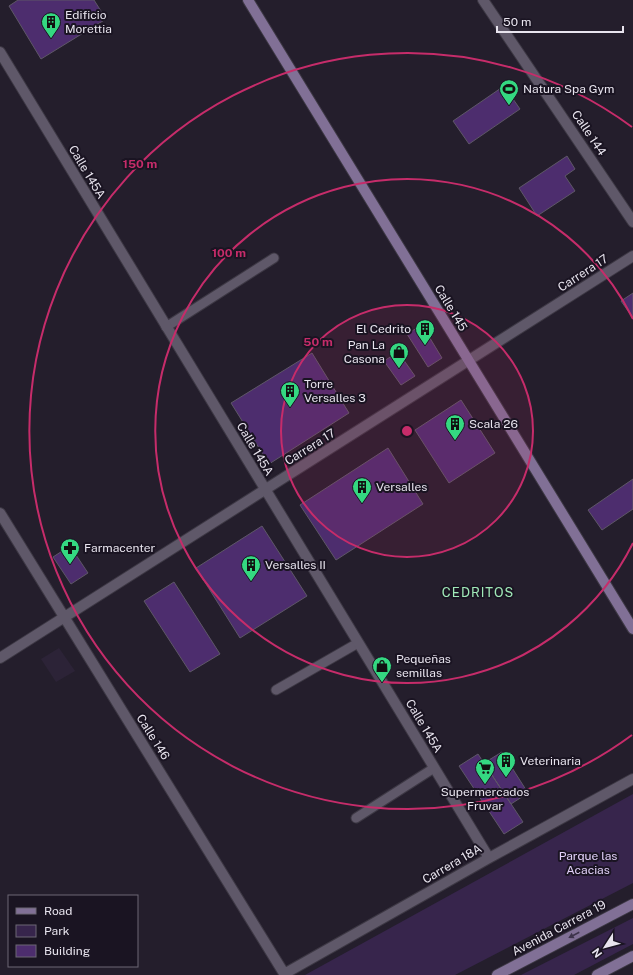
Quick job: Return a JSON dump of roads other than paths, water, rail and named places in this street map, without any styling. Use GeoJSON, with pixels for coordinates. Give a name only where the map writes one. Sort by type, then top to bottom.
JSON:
{"type":"FeatureCollection","features":[{"type":"Feature","properties":{"kind":"street","name":"Calle 145"},"geometry":{"type":"LineString","coordinates":[[248,0],[468,362],[633,629]]}},
{"type":"Feature","properties":{"kind":"street","name":"Calle 144"},"geometry":{"type":"LineString","coordinates":[[483,0],[633,222]]}},
{"type":"Feature","properties":{"kind":"street","name":"Calle 145A"},"geometry":{"type":"LineString","coordinates":[[0,52],[489,858]]}},
{"type":"Feature","properties":{"kind":"street","name":"Carrera 17"},"geometry":{"type":"LineString","coordinates":[[0,658],[633,256]]}},
{"type":"Feature","properties":{"kind":"street","name":"Calle 146"},"geometry":{"type":"LineString","coordinates":[[0,513],[284,975]]}},
{"type":"Feature","properties":{"kind":"street","name":"Carrera 18A"},"geometry":{"type":"LineString","coordinates":[[284,975],[489,858],[633,779]]}},
{"type":"Feature","properties":{"kind":"street","name":"Avenida Carrera 19"},"geometry":{"type":"LineString","coordinates":[[497,975],[633,904]]}},
{"type":"Feature","properties":{"kind":"street"},"geometry":{"type":"LineString","coordinates":[[597,975],[633,956]]}},
{"type":"Feature","properties":{"kind":"lane"},"geometry":{"type":"LineString","coordinates":[[166,327],[274,258]]}},
{"type":"Feature","properties":{"kind":"lane"},"geometry":{"type":"LineString","coordinates":[[276,690],[358,643]]}},
{"type":"Feature","properties":{"kind":"lane"},"geometry":{"type":"LineString","coordinates":[[356,818],[434,768]]}},
{"type":"Feature","properties":{"kind":"place","name":"Edificio Morettia"},"geometry":{"type":"Point","coordinates":[51,39]}},
{"type":"Feature","properties":{"kind":"place","name":"Natura Spa Gym"},"geometry":{"type":"Point","coordinates":[509,106]}},
{"type":"Feature","properties":{"kind":"place","name":"El Cedrito"},"geometry":{"type":"Point","coordinates":[425,346]}},
{"type":"Feature","properties":{"kind":"place","name":"Pan La Casona"},"geometry":{"type":"Point","coordinates":[399,369]}},
{"type":"Feature","properties":{"kind":"place","name":"Torre Versalles 3"},"geometry":{"type":"Point","coordinates":[290,408]}},
{"type":"Feature","properties":{"kind":"place","name":"Scala 26"},"geometry":{"type":"Point","coordinates":[455,441]}},
{"type":"Feature","properties":{"kind":"place","name":"Versalles"},"geometry":{"type":"Point","coordinates":[362,504]}},
{"type":"Feature","properties":{"kind":"place","name":"Farmacenter"},"geometry":{"type":"Point","coordinates":[70,565]}},
{"type":"Feature","properties":{"kind":"place","name":"Versalles II"},"geometry":{"type":"Point","coordinates":[251,582]}},
{"type":"Feature","properties":{"kind":"place","name":"Pequeñas semillas"},"geometry":{"type":"Point","coordinates":[382,683]}},
{"type":"Feature","properties":{"kind":"place","name":"Veterinaria"},"geometry":{"type":"Point","coordinates":[506,778]}},
{"type":"Feature","properties":{"kind":"place","name":"Supermercados Fruvar"},"geometry":{"type":"Point","coordinates":[485,785]}},
{"type":"Feature","properties":{"kind":"district","name":"CEDRITOS"},"geometry":{"type":"Point","coordinates":[478,592]}},
{"type":"Feature","properties":{"kind":"park label","name":"Parque las Acacias"},"geometry":{"type":"Point","coordinates":[588,863]}}]}
